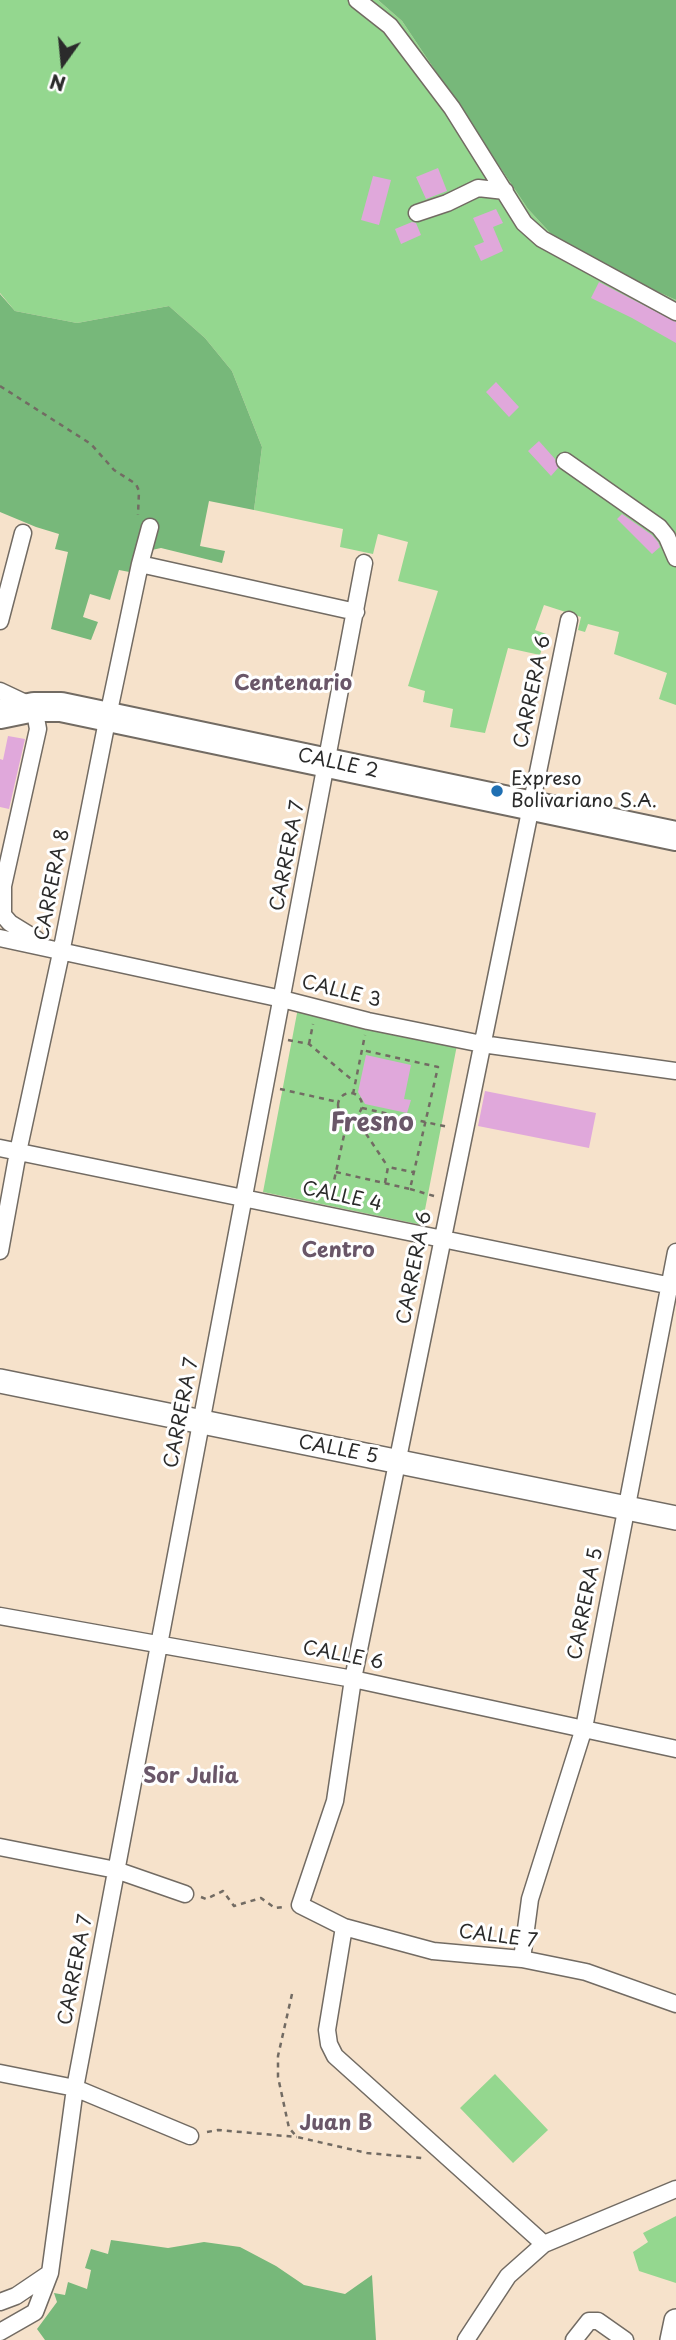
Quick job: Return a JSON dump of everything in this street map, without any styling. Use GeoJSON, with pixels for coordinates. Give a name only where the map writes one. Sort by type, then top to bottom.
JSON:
{"type":"FeatureCollection","features":[{"type":"Feature","properties":{"kind":"highway","name":"CALLE 2"},"geometry":{"type":"LineString","coordinates":[[0,714],[34,707],[61,707],[676,836]]}},
{"type":"Feature","properties":{"kind":"street"},"geometry":{"type":"LineString","coordinates":[[357,0],[390,26],[452,108],[524,223],[542,239],[676,312]]}},
{"type":"Feature","properties":{"kind":"street"},"geometry":{"type":"LineString","coordinates":[[417,213],[447,203],[478,188],[505,191]]}},
{"type":"Feature","properties":{"kind":"street"},"geometry":{"type":"LineString","coordinates":[[565,460],[659,527],[667,537],[676,558]]}},
{"type":"Feature","properties":{"kind":"street","name":"CARRERA 8"},"geometry":{"type":"LineString","coordinates":[[0,1251],[108,716],[150,527]]}},
{"type":"Feature","properties":{"kind":"street"},"geometry":{"type":"LineString","coordinates":[[0,621],[23,533]]}},
{"type":"Feature","properties":{"kind":"street","name":"CARRERA 7"},"geometry":{"type":"LineString","coordinates":[[0,2333],[34,2312],[50,2273],[75,2088],[364,563]]}},
{"type":"Feature","properties":{"kind":"street"},"geometry":{"type":"LineString","coordinates":[[140,564],[356,612]]}},
{"type":"Feature","properties":{"kind":"street","name":"CARRERA 6"},"geometry":{"type":"LineString","coordinates":[[300,1905],[335,1801],[353,1679],[569,620]]}},
{"type":"Feature","properties":{"kind":"street"},"geometry":{"type":"LineString","coordinates":[[0,691],[34,707],[38,729],[3,886],[3,915],[20,931],[37,939],[41,948]]}},
{"type":"Feature","properties":{"kind":"street","name":"CALLE 3"},"geometry":{"type":"LineString","coordinates":[[0,938],[482,1044],[676,1072]]}},
{"type":"Feature","properties":{"kind":"street","name":"CALLE 4"},"geometry":{"type":"LineString","coordinates":[[0,1149],[673,1286]]}},
{"type":"Feature","properties":{"kind":"street","name":"CARRERA 5"},"geometry":{"type":"LineString","coordinates":[[522,1959],[530,1899],[584,1728],[625,1508],[673,1286],[676,1251]]}},
{"type":"Feature","properties":{"kind":"street","name":"CALLE 5"},"geometry":{"type":"LineString","coordinates":[[0,1381],[676,1518]]}},
{"type":"Feature","properties":{"kind":"street","name":"CALLE 6"},"geometry":{"type":"LineString","coordinates":[[0,1616],[353,1679],[676,1749]]}},
{"type":"Feature","properties":{"kind":"street"},"geometry":{"type":"LineString","coordinates":[[0,1847],[117,1870],[185,1894]]}},
{"type":"Feature","properties":{"kind":"street","name":"CALLE 7"},"geometry":{"type":"LineString","coordinates":[[300,1905],[344,1927],[433,1951],[522,1959],[586,1972],[676,2004]]}},
{"type":"Feature","properties":{"kind":"street"},"geometry":{"type":"LineString","coordinates":[[344,1927],[327,2030],[335,2056],[544,2244]]}},
{"type":"Feature","properties":{"kind":"street"},"geometry":{"type":"LineString","coordinates":[[0,2073],[75,2088],[190,2136]]}},
{"type":"Feature","properties":{"kind":"street"},"geometry":{"type":"LineString","coordinates":[[466,2340],[508,2276],[544,2244],[676,2189]]}},
{"type":"Feature","properties":{"kind":"street"},"geometry":{"type":"LineString","coordinates":[[0,2302],[16,2296],[50,2273]]}},
{"type":"Feature","properties":{"kind":"street"},"geometry":{"type":"LineString","coordinates":[[574,2340],[589,2322],[598,2320],[625,2340]]}},
{"type":"Feature","properties":{"kind":"street"},"geometry":{"type":"LineString","coordinates":[[672,2340],[676,2320]]}},
{"type":"Feature","properties":{"kind":"path"},"geometry":{"type":"LineString","coordinates":[[0,386],[91,444],[114,470],[136,484],[139,491],[138,515],[150,527]]}},
{"type":"Feature","properties":{"kind":"path"},"geometry":{"type":"LineString","coordinates":[[309,1044],[315,1009]]}},
{"type":"Feature","properties":{"kind":"path"},"geometry":{"type":"LineString","coordinates":[[353,1094],[368,1021]]}},
{"type":"Feature","properties":{"kind":"path"},"geometry":{"type":"LineString","coordinates":[[275,1037],[309,1044],[356,1081]]}},
{"type":"Feature","properties":{"kind":"path"},"geometry":{"type":"LineString","coordinates":[[362,1050],[438,1067],[410,1189]]}},
{"type":"Feature","properties":{"kind":"path"},"geometry":{"type":"LineString","coordinates":[[266,1086],[338,1102]]}},
{"type":"Feature","properties":{"kind":"path"},"geometry":{"type":"LineString","coordinates":[[338,1102],[344,1095],[353,1094],[360,1099],[362,1108]]}},
{"type":"Feature","properties":{"kind":"path"},"geometry":{"type":"LineString","coordinates":[[338,1102],[340,1112],[348,1117],[355,1116],[362,1108]]}},
{"type":"Feature","properties":{"kind":"path"},"geometry":{"type":"LineString","coordinates":[[362,1108],[465,1130]]}},
{"type":"Feature","properties":{"kind":"path"},"geometry":{"type":"LineString","coordinates":[[355,1116],[388,1167],[385,1183]]}},
{"type":"Feature","properties":{"kind":"path"},"geometry":{"type":"LineString","coordinates":[[326,1215],[348,1117]]}},
{"type":"Feature","properties":{"kind":"path"},"geometry":{"type":"LineString","coordinates":[[388,1167],[414,1173]]}},
{"type":"Feature","properties":{"kind":"path"},"geometry":{"type":"LineString","coordinates":[[337,1172],[451,1200]]}},
{"type":"Feature","properties":{"kind":"path"},"geometry":{"type":"LineString","coordinates":[[185,1894],[206,1899],[223,1891],[234,1906],[261,1898],[275,1908],[300,1905]]}},
{"type":"Feature","properties":{"kind":"path"},"geometry":{"type":"LineString","coordinates":[[292,1994],[278,2056],[278,2077],[289,2128],[298,2137]]}},
{"type":"Feature","properties":{"kind":"path"},"geometry":{"type":"LineString","coordinates":[[190,2136],[218,2130],[298,2137],[367,2153],[453,2162]]}},
{"type":"Feature","properties":{"kind":"green space"},"geometry":{"type":"Polygon","coordinates":[[[0,0],[378,0],[402,21],[528,209],[566,250],[676,300],[676,705],[659,699],[667,673],[614,654],[619,632],[588,624],[585,632],[578,630],[581,617],[544,605],[535,630],[546,634],[540,655],[508,648],[485,733],[450,727],[453,709],[423,702],[425,691],[408,686],[438,591],[398,581],[408,542],[378,534],[373,554],[340,547],[343,529],[254,510],[262,447],[232,371],[205,338],[169,306],[77,323],[15,311],[0,293],[0,0]]]}},
{"type":"Feature","properties":{"kind":"green space"},"geometry":{"type":"Polygon","coordinates":[[[378,0],[676,0],[676,300],[566,250],[528,209],[402,21],[378,0]]]}},
{"type":"Feature","properties":{"kind":"green space"},"geometry":{"type":"Polygon","coordinates":[[[0,294],[15,311],[77,323],[169,306],[205,338],[232,371],[262,447],[254,510],[209,501],[200,546],[225,551],[222,563],[161,548],[147,551],[140,574],[119,570],[110,600],[90,594],[83,617],[98,622],[91,640],[51,629],[68,552],[55,549],[59,534],[0,512],[0,294]]]}},
{"type":"Feature","properties":{"kind":"green space"},"geometry":{"type":"Polygon","coordinates":[[[298,1008],[457,1045],[422,1225],[263,1192],[298,1008]]]}},
{"type":"Feature","properties":{"kind":"green space"},"geometry":{"type":"Polygon","coordinates":[[[495,2074],[548,2130],[513,2163],[460,2108],[495,2074]]]}},
{"type":"Feature","properties":{"kind":"green space"},"geometry":{"type":"Polygon","coordinates":[[[676,2216],[676,2283],[639,2271],[633,2252],[648,2242],[643,2233],[676,2216]]]}},
{"type":"Feature","properties":{"kind":"green space"},"geometry":{"type":"Polygon","coordinates":[[[111,2240],[168,2248],[204,2242],[240,2247],[304,2285],[345,2294],[372,2275],[376,2340],[45,2340],[37,2329],[57,2302],[54,2293],[65,2295],[68,2282],[87,2289],[91,2270],[85,2268],[91,2249],[108,2254],[111,2240]]]}},
{"type":"Feature","properties":{"kind":"building"},"geometry":{"type":"Polygon","coordinates":[[[438,168],[447,191],[426,199],[416,177],[438,168]]]}},
{"type":"Feature","properties":{"kind":"building"},"geometry":{"type":"Polygon","coordinates":[[[373,176],[391,180],[379,225],[361,220],[373,176]]]}},
{"type":"Feature","properties":{"kind":"building"},"geometry":{"type":"Polygon","coordinates":[[[496,209],[503,223],[493,227],[503,251],[481,261],[474,246],[484,242],[473,218],[496,209]]]}},
{"type":"Feature","properties":{"kind":"building"},"geometry":{"type":"Polygon","coordinates":[[[416,223],[421,235],[401,244],[395,229],[416,223]]]}},
{"type":"Feature","properties":{"kind":"building"},"geometry":{"type":"Polygon","coordinates":[[[599,282],[676,322],[676,343],[591,298],[599,282]]]}},
{"type":"Feature","properties":{"kind":"building"},"geometry":{"type":"Polygon","coordinates":[[[496,382],[519,407],[509,417],[486,392],[496,382]]]}},
{"type":"Feature","properties":{"kind":"building"},"geometry":{"type":"Polygon","coordinates":[[[539,441],[555,459],[558,468],[551,476],[528,451],[539,441]]]}},
{"type":"Feature","properties":{"kind":"building"},"geometry":{"type":"Polygon","coordinates":[[[622,514],[652,535],[660,547],[652,554],[617,519],[622,514]]]}},
{"type":"Feature","properties":{"kind":"building"},"geometry":{"type":"Polygon","coordinates":[[[8,736],[25,739],[9,809],[0,807],[0,759],[3,760],[8,736]]]}},
{"type":"Feature","properties":{"kind":"building"},"geometry":{"type":"Polygon","coordinates":[[[366,1055],[411,1065],[404,1099],[411,1100],[407,1113],[365,1104],[358,1092],[366,1055]]]}},
{"type":"Feature","properties":{"kind":"building"},"geometry":{"type":"Polygon","coordinates":[[[485,1091],[596,1113],[589,1148],[478,1126],[485,1091]]]}},
{"type":"Feature","properties":{"kind":"place","name":"Expreso Bolivariano S.A."},"geometry":{"type":"Point","coordinates":[497,791]}},
{"type":"Feature","properties":{"kind":"district","name":"Centenario"},"geometry":{"type":"Point","coordinates":[293,684]}},
{"type":"Feature","properties":{"kind":"district","name":"Fresno"},"geometry":{"type":"Point","coordinates":[372,1124]}},
{"type":"Feature","properties":{"kind":"district","name":"Centro"},"geometry":{"type":"Point","coordinates":[338,1251]}},
{"type":"Feature","properties":{"kind":"district","name":"Sor Julia"},"geometry":{"type":"Point","coordinates":[191,1777]}},
{"type":"Feature","properties":{"kind":"district","name":"Juan B"},"geometry":{"type":"Point","coordinates":[336,2124]}}]}
